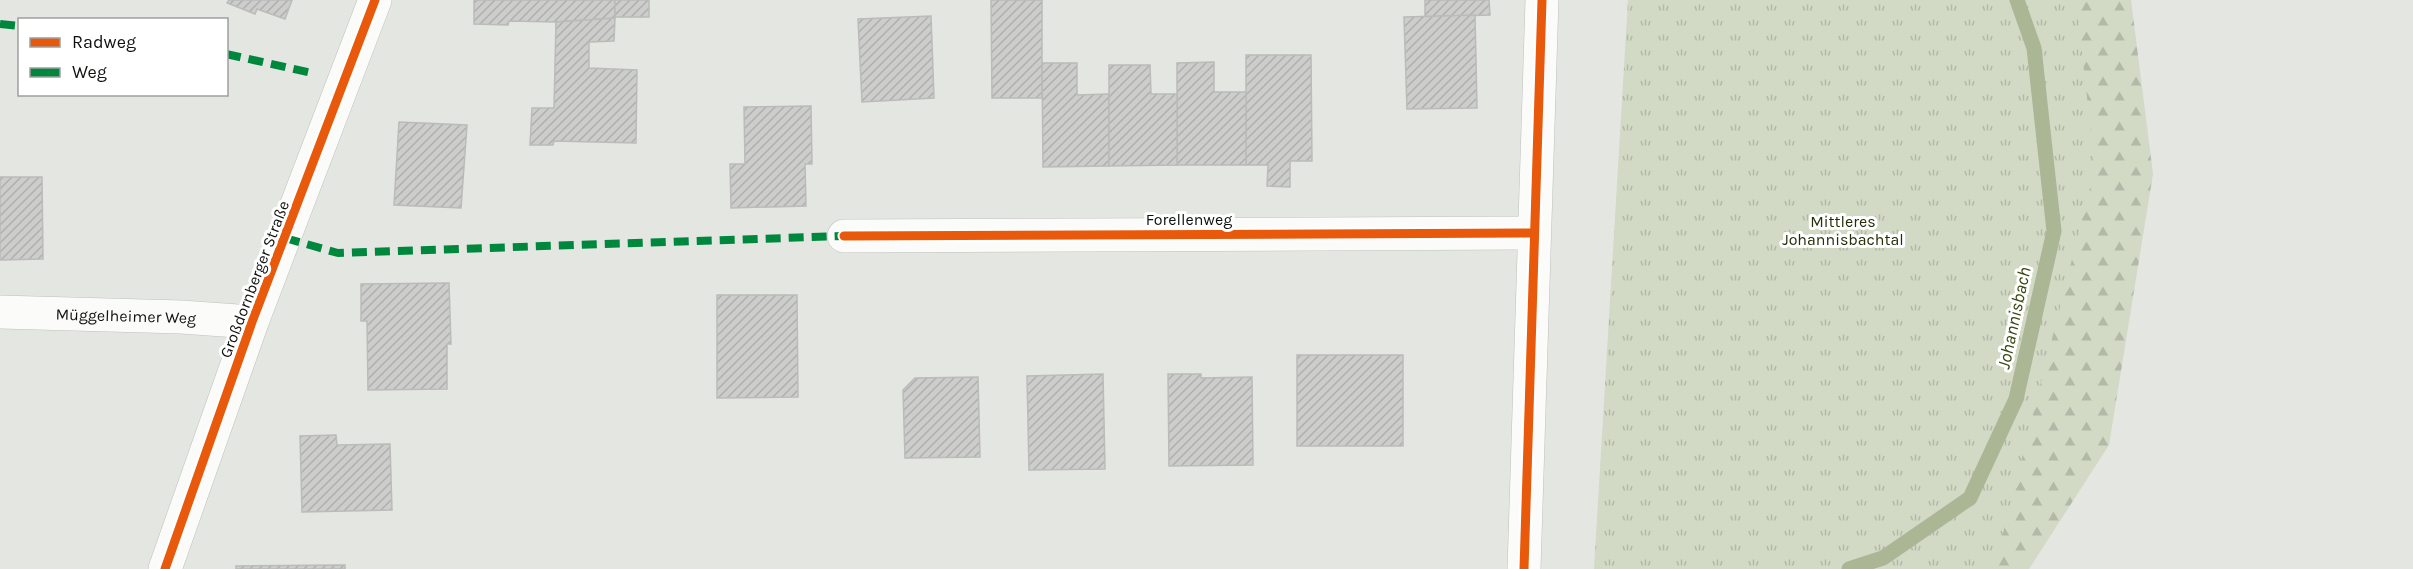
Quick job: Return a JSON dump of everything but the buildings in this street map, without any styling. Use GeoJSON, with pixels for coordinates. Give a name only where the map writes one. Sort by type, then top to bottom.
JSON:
{"type":"FeatureCollection","features":[{"type":"Feature","properties":{"kind":"street","name":"Großdornberger Straße"},"geometry":{"type":"LineString","coordinates":[[165,569],[252,322],[375,0]]}},
{"type":"Feature","properties":{"kind":"street"},"geometry":{"type":"LineString","coordinates":[[1524,569],[1542,0]]}},
{"type":"Feature","properties":{"kind":"street","name":"Forellenweg"},"geometry":{"type":"LineString","coordinates":[[844,236],[1533,233]]}},
{"type":"Feature","properties":{"kind":"street","name":"Müggelheimer Weg"},"geometry":{"type":"LineString","coordinates":[[0,312],[181,316],[252,322]]}},
{"type":"Feature","properties":{"kind":"green space","name":"Mittleres Johannisbachtal"},"geometry":{"type":"Polygon","coordinates":[[[1628,0],[2076,0],[2095,168],[1994,569],[1594,569],[1628,0]]]}},
{"type":"Feature","properties":{"kind":"green space"},"geometry":{"type":"Polygon","coordinates":[[[2006,0],[2131,0],[2153,174],[2109,445],[2029,569],[1779,569],[2006,0]]]}},
{"type":"Feature","properties":{"kind":"waterway","name":"Johannisbach"},"geometry":{"type":"LineString","coordinates":[[1849,569],[1883,558],[1970,498],[2016,399],[2054,231],[2034,48],[2017,0]]}},
{"type":"Feature","properties":{"kind":"marked path"},"geometry":{"type":"LineString","coordinates":[[0,24],[18,26]]}},
{"type":"Feature","properties":{"kind":"marked path"},"geometry":{"type":"LineString","coordinates":[[228,54],[312,73]]}},
{"type":"Feature","properties":{"kind":"marked path"},"geometry":{"type":"LineString","coordinates":[[285,238],[338,253],[844,236]]}},
{"type":"Feature","properties":{"kind":"cycle path"},"geometry":{"type":"LineString","coordinates":[[165,569],[252,322],[375,0]]}},
{"type":"Feature","properties":{"kind":"cycle path"},"geometry":{"type":"LineString","coordinates":[[1524,569],[1542,0]]}},
{"type":"Feature","properties":{"kind":"cycle path"},"geometry":{"type":"LineString","coordinates":[[844,236],[1533,233]]}}]}
